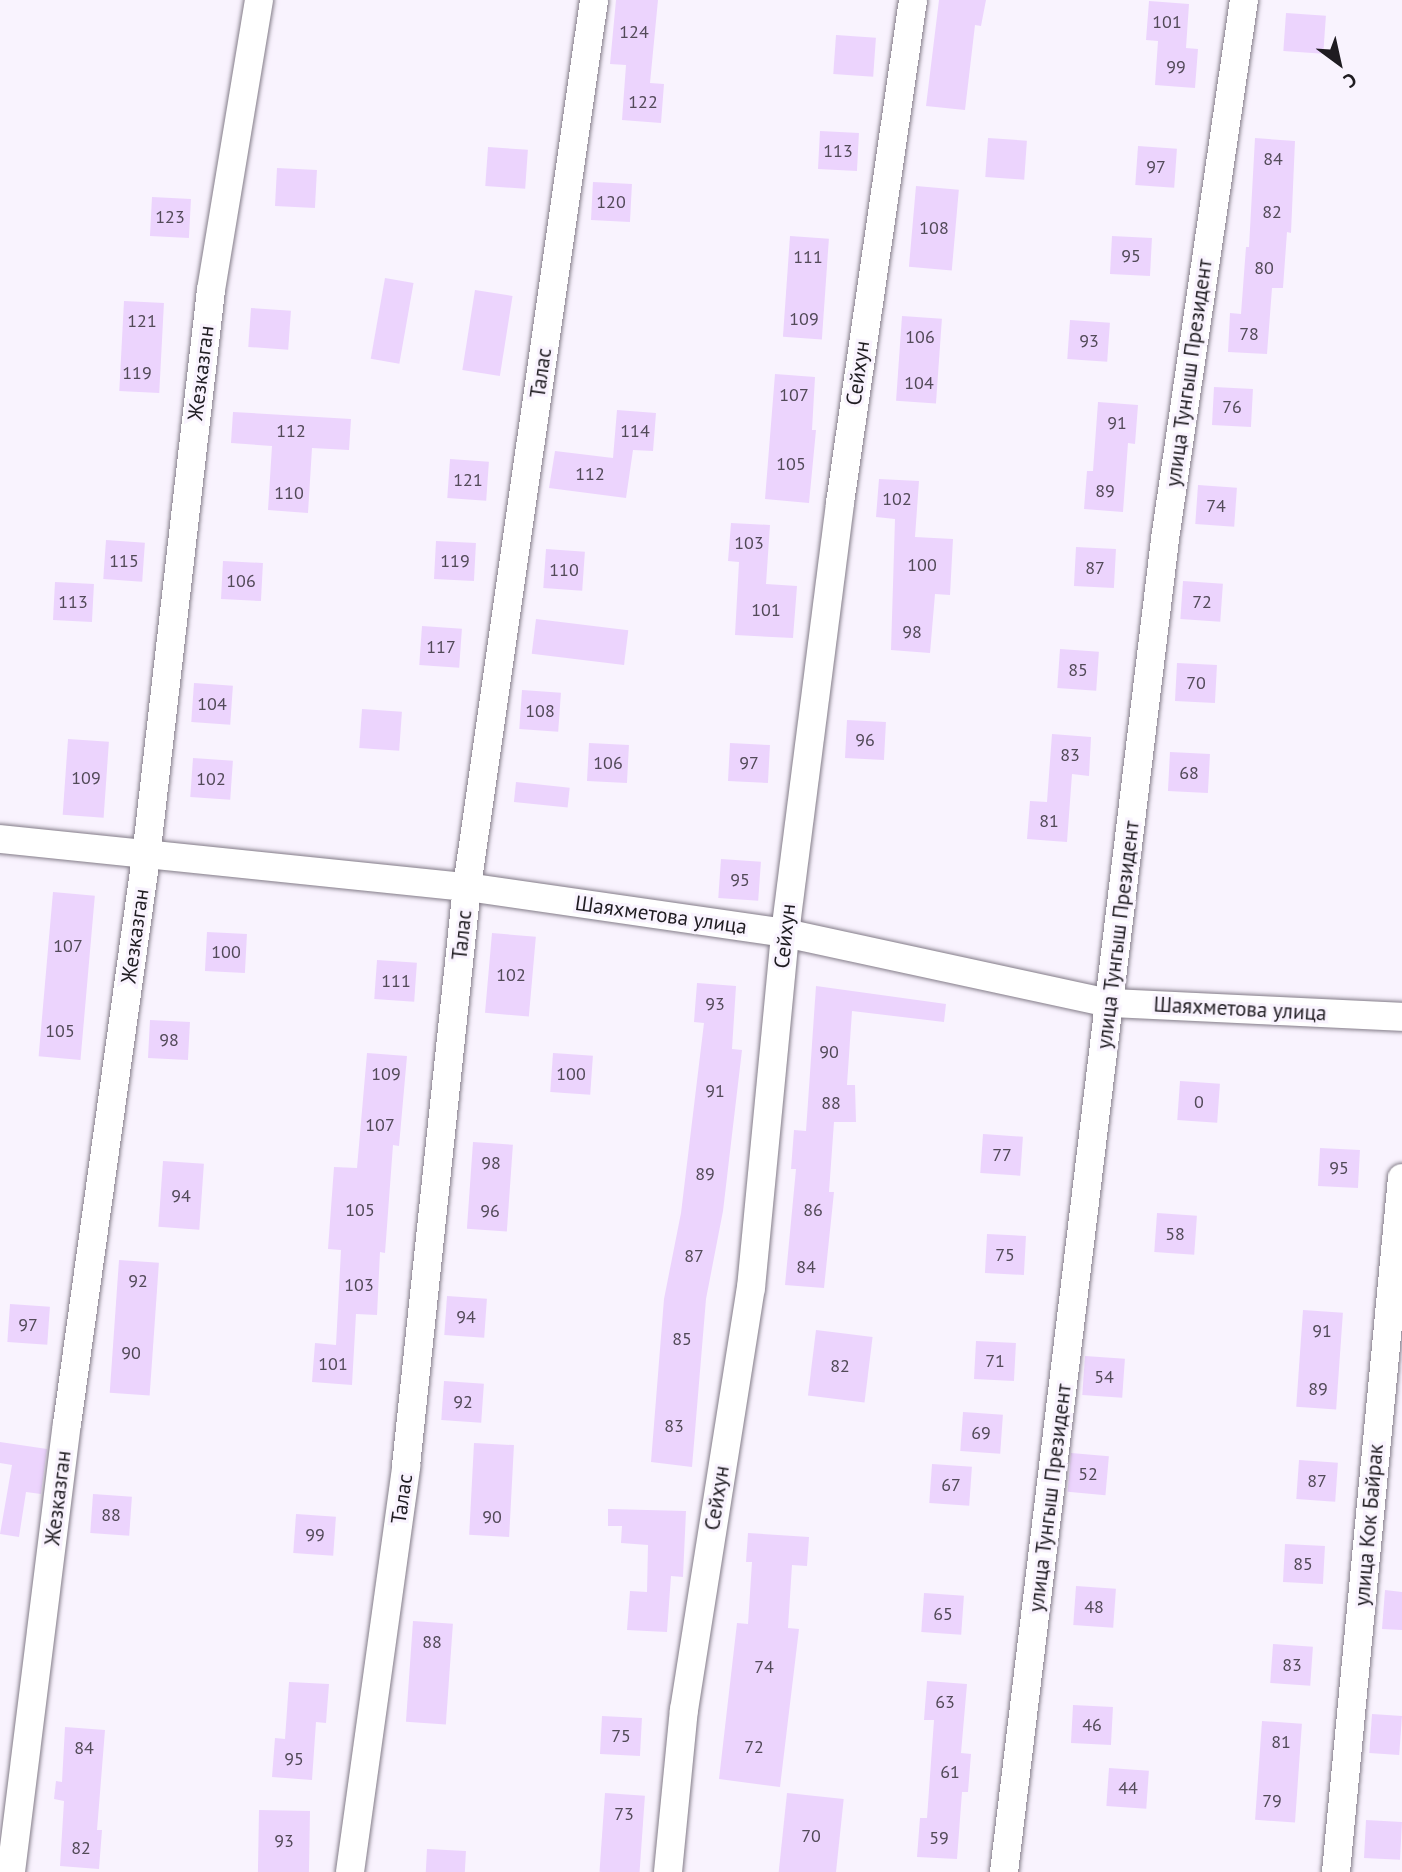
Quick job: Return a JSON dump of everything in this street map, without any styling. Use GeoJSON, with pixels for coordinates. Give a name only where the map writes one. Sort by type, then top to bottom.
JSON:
{"type":"FeatureCollection","features":[{"type":"Feature","properties":{"kind":"street","name":"Жезказган"},"geometry":{"type":"LineString","coordinates":[[11,1872],[67,1424],[146,857],[211,290],[259,0]]}},
{"type":"Feature","properties":{"kind":"street","name":"Талас"},"geometry":{"type":"LineString","coordinates":[[350,1872],[406,1466],[467,887],[594,0]]}},
{"type":"Feature","properties":{"kind":"street","name":"Сейхун"},"geometry":{"type":"LineString","coordinates":[[668,1872],[684,1710],[751,1288],[785,933],[838,517],[913,0]]}},
{"type":"Feature","properties":{"kind":"street","name":"улица Тунгыш Президент"},"geometry":{"type":"LineString","coordinates":[[1004,1872],[1165,539],[1244,0]]}},
{"type":"Feature","properties":{"kind":"street","name":"Шаяхметова улица"},"geometry":{"type":"LineString","coordinates":[[0,839],[146,857],[467,887],[785,933],[1111,1003],[1402,1017]]}},
{"type":"Feature","properties":{"kind":"street","name":"улица Кок Байрак"},"geometry":{"type":"LineString","coordinates":[[1336,1872],[1402,1178]]}},
{"type":"Feature","properties":{"kind":"building"},"geometry":{"type":"Polygon","coordinates":[[[616,0],[658,0],[650,83],[664,84],[661,123],[622,120],[626,65],[610,64],[616,0]]]}},
{"type":"Feature","properties":{"kind":"building"},"geometry":{"type":"Polygon","coordinates":[[[939,0],[986,0],[981,26],[975,25],[965,110],[926,106],[939,0]]]}},
{"type":"Feature","properties":{"kind":"building"},"geometry":{"type":"Polygon","coordinates":[[[1149,1],[1189,4],[1186,48],[1198,49],[1195,88],[1155,85],[1158,41],[1146,40],[1149,1]]]}},
{"type":"Feature","properties":{"kind":"building"},"geometry":{"type":"Polygon","coordinates":[[[1286,13],[1326,16],[1323,54],[1283,51],[1286,13]]]}},
{"type":"Feature","properties":{"kind":"building"},"geometry":{"type":"Polygon","coordinates":[[[836,35],[876,38],[873,77],[833,74],[836,35]]]}},
{"type":"Feature","properties":{"kind":"building"},"geometry":{"type":"Polygon","coordinates":[[[820,131],[859,133],[857,171],[818,169],[820,131]]]}},
{"type":"Feature","properties":{"kind":"building"},"geometry":{"type":"Polygon","coordinates":[[[988,138],[1027,141],[1024,180],[985,177],[988,138]]]}},
{"type":"Feature","properties":{"kind":"building"},"geometry":{"type":"Polygon","coordinates":[[[1255,138],[1295,141],[1291,233],[1287,232],[1283,288],[1272,288],[1267,354],[1228,352],[1230,313],[1241,314],[1246,247],[1249,247],[1255,138]]]}},
{"type":"Feature","properties":{"kind":"building"},"geometry":{"type":"Polygon","coordinates":[[[1138,146],[1177,149],[1174,188],[1135,185],[1138,146]]]}},
{"type":"Feature","properties":{"kind":"building"},"geometry":{"type":"Polygon","coordinates":[[[488,147],[528,150],[525,189],[485,186],[488,147]]]}},
{"type":"Feature","properties":{"kind":"building"},"geometry":{"type":"Polygon","coordinates":[[[277,168],[317,170],[315,208],[275,206],[277,168]]]}},
{"type":"Feature","properties":{"kind":"building"},"geometry":{"type":"Polygon","coordinates":[[[593,182],[632,184],[630,222],[591,220],[593,182]]]}},
{"type":"Feature","properties":{"kind":"building"},"geometry":{"type":"Polygon","coordinates":[[[916,186],[959,190],[952,270],[909,267],[916,186]]]}},
{"type":"Feature","properties":{"kind":"building"},"geometry":{"type":"Polygon","coordinates":[[[152,197],[191,199],[189,238],[150,236],[152,197]]]}},
{"type":"Feature","properties":{"kind":"building"},"geometry":{"type":"Polygon","coordinates":[[[790,236],[829,239],[822,339],[783,337],[790,236]]]}},
{"type":"Feature","properties":{"kind":"building"},"geometry":{"type":"Polygon","coordinates":[[[1112,236],[1152,238],[1150,276],[1110,274],[1112,236]]]}},
{"type":"Feature","properties":{"kind":"building"},"geometry":{"type":"Polygon","coordinates":[[[385,278],[414,283],[399,364],[371,359],[385,278]]]}},
{"type":"Feature","properties":{"kind":"building"},"geometry":{"type":"Polygon","coordinates":[[[475,290],[513,296],[500,376],[462,370],[475,290]]]}},
{"type":"Feature","properties":{"kind":"building"},"geometry":{"type":"Polygon","coordinates":[[[124,301],[164,303],[159,393],[119,391],[124,301]]]}},
{"type":"Feature","properties":{"kind":"building"},"geometry":{"type":"Polygon","coordinates":[[[251,308],[291,311],[288,350],[248,347],[251,308]]]}},
{"type":"Feature","properties":{"kind":"building"},"geometry":{"type":"Polygon","coordinates":[[[902,316],[942,319],[936,404],[896,401],[902,316]]]}},
{"type":"Feature","properties":{"kind":"building"},"geometry":{"type":"Polygon","coordinates":[[[1070,320],[1110,323],[1107,362],[1067,359],[1070,320]]]}},
{"type":"Feature","properties":{"kind":"building"},"geometry":{"type":"Polygon","coordinates":[[[775,374],[815,377],[812,430],[816,430],[809,503],[765,499],[775,374]]]}},
{"type":"Feature","properties":{"kind":"building"},"geometry":{"type":"Polygon","coordinates":[[[1214,387],[1253,389],[1251,427],[1212,425],[1214,387]]]}},
{"type":"Feature","properties":{"kind":"building"},"geometry":{"type":"Polygon","coordinates":[[[1098,402],[1138,405],[1135,444],[1128,443],[1123,512],[1084,509],[1087,471],[1093,471],[1098,402]]]}},
{"type":"Feature","properties":{"kind":"building"},"geometry":{"type":"Polygon","coordinates":[[[617,410],[656,413],[653,451],[633,450],[626,498],[549,488],[555,451],[613,458],[617,410]]]}},
{"type":"Feature","properties":{"kind":"building"},"geometry":{"type":"Polygon","coordinates":[[[233,412],[351,419],[349,450],[312,448],[308,513],[268,510],[272,446],[231,443],[233,412]]]}},
{"type":"Feature","properties":{"kind":"building"},"geometry":{"type":"Polygon","coordinates":[[[450,459],[489,462],[486,501],[447,498],[450,459]]]}},
{"type":"Feature","properties":{"kind":"building"},"geometry":{"type":"Polygon","coordinates":[[[879,479],[919,481],[915,537],[953,539],[950,595],[935,594],[930,653],[891,650],[895,519],[876,517],[879,479]]]}},
{"type":"Feature","properties":{"kind":"building"},"geometry":{"type":"Polygon","coordinates":[[[1198,485],[1237,488],[1234,527],[1195,524],[1198,485]]]}},
{"type":"Feature","properties":{"kind":"building"},"geometry":{"type":"Polygon","coordinates":[[[731,523],[770,525],[766,584],[797,586],[793,638],[735,635],[739,562],[728,561],[731,523]]]}},
{"type":"Feature","properties":{"kind":"building"},"geometry":{"type":"Polygon","coordinates":[[[106,540],[145,543],[142,582],[103,579],[106,540]]]}},
{"type":"Feature","properties":{"kind":"building"},"geometry":{"type":"Polygon","coordinates":[[[436,541],[476,543],[474,581],[434,579],[436,541]]]}},
{"type":"Feature","properties":{"kind":"building"},"geometry":{"type":"Polygon","coordinates":[[[1076,547],[1116,549],[1114,588],[1074,586],[1076,547]]]}},
{"type":"Feature","properties":{"kind":"building"},"geometry":{"type":"Polygon","coordinates":[[[546,549],[585,552],[582,591],[543,588],[546,549]]]}},
{"type":"Feature","properties":{"kind":"building"},"geometry":{"type":"Polygon","coordinates":[[[223,561],[263,563],[261,601],[221,599],[223,561]]]}},
{"type":"Feature","properties":{"kind":"building"},"geometry":{"type":"Polygon","coordinates":[[[1183,581],[1223,584],[1220,622],[1180,619],[1183,581]]]}},
{"type":"Feature","properties":{"kind":"building"},"geometry":{"type":"Polygon","coordinates":[[[55,582],[94,584],[92,622],[53,620],[55,582]]]}},
{"type":"Feature","properties":{"kind":"building"},"geometry":{"type":"Polygon","coordinates":[[[536,619],[628,630],[624,665],[532,654],[536,619]]]}},
{"type":"Feature","properties":{"kind":"building"},"geometry":{"type":"Polygon","coordinates":[[[422,626],[462,629],[459,668],[419,665],[422,626]]]}},
{"type":"Feature","properties":{"kind":"building"},"geometry":{"type":"Polygon","coordinates":[[[1060,649],[1099,652],[1096,691],[1057,688],[1060,649]]]}},
{"type":"Feature","properties":{"kind":"building"},"geometry":{"type":"Polygon","coordinates":[[[1177,663],[1217,665],[1215,703],[1175,701],[1177,663]]]}},
{"type":"Feature","properties":{"kind":"building"},"geometry":{"type":"Polygon","coordinates":[[[194,683],[233,686],[230,725],[191,722],[194,683]]]}},
{"type":"Feature","properties":{"kind":"building"},"geometry":{"type":"Polygon","coordinates":[[[522,690],[561,693],[558,732],[519,729],[522,690]]]}},
{"type":"Feature","properties":{"kind":"building"},"geometry":{"type":"Polygon","coordinates":[[[362,709],[402,712],[399,751],[359,748],[362,709]]]}},
{"type":"Feature","properties":{"kind":"building"},"geometry":{"type":"Polygon","coordinates":[[[847,720],[886,722],[884,760],[845,758],[847,720]]]}},
{"type":"Feature","properties":{"kind":"building"},"geometry":{"type":"Polygon","coordinates":[[[1052,734],[1091,737],[1089,776],[1072,774],[1067,842],[1027,839],[1030,801],[1047,802],[1052,734]]]}},
{"type":"Feature","properties":{"kind":"building"},"geometry":{"type":"Polygon","coordinates":[[[68,739],[109,742],[104,818],[63,815],[68,739]]]}},
{"type":"Feature","properties":{"kind":"building"},"geometry":{"type":"Polygon","coordinates":[[[589,743],[629,745],[627,783],[587,781],[589,743]]]}},
{"type":"Feature","properties":{"kind":"building"},"geometry":{"type":"Polygon","coordinates":[[[730,743],[770,745],[768,783],[728,781],[730,743]]]}},
{"type":"Feature","properties":{"kind":"building"},"geometry":{"type":"Polygon","coordinates":[[[1170,752],[1210,754],[1208,793],[1168,791],[1170,752]]]}},
{"type":"Feature","properties":{"kind":"building"},"geometry":{"type":"Polygon","coordinates":[[[193,758],[233,761],[230,800],[190,797],[193,758]]]}},
{"type":"Feature","properties":{"kind":"building"},"geometry":{"type":"Polygon","coordinates":[[[516,782],[570,788],[568,808],[514,802],[516,782]]]}},
{"type":"Feature","properties":{"kind":"building"},"geometry":{"type":"Polygon","coordinates":[[[721,859],[761,862],[758,901],[718,898],[721,859]]]}},
{"type":"Feature","properties":{"kind":"building"},"geometry":{"type":"Polygon","coordinates":[[[53,892],[95,896],[80,1060],[39,1056],[53,892]]]}},
{"type":"Feature","properties":{"kind":"building"},"geometry":{"type":"Polygon","coordinates":[[[207,932],[247,934],[245,973],[205,971],[207,932]]]}},
{"type":"Feature","properties":{"kind":"building"},"geometry":{"type":"Polygon","coordinates":[[[492,933],[536,937],[529,1017],[485,1013],[492,933]]]}},
{"type":"Feature","properties":{"kind":"building"},"geometry":{"type":"Polygon","coordinates":[[[377,960],[417,963],[414,1002],[374,999],[377,960]]]}},
{"type":"Feature","properties":{"kind":"building"},"geometry":{"type":"Polygon","coordinates":[[[697,983],[736,986],[732,1049],[742,1050],[723,1211],[706,1299],[692,1467],[651,1462],[664,1299],[681,1213],[704,1023],[694,1022],[697,983]]]}},
{"type":"Feature","properties":{"kind":"building"},"geometry":{"type":"Polygon","coordinates":[[[816,986],[946,1004],[944,1022],[852,1011],[847,1085],[855,1085],[856,1122],[834,1122],[829,1192],[834,1192],[824,1288],[785,1285],[796,1169],[791,1169],[794,1130],[806,1131],[816,986]]]}},
{"type":"Feature","properties":{"kind":"building"},"geometry":{"type":"Polygon","coordinates":[[[150,1020],[190,1022],[188,1060],[148,1058],[150,1020]]]}},
{"type":"Feature","properties":{"kind":"building"},"geometry":{"type":"Polygon","coordinates":[[[367,1053],[407,1056],[399,1146],[393,1145],[385,1253],[380,1252],[377,1315],[356,1314],[352,1385],[312,1382],[315,1343],[336,1345],[341,1250],[328,1249],[334,1167],[357,1168],[367,1053]]]}},
{"type":"Feature","properties":{"kind":"building"},"geometry":{"type":"Polygon","coordinates":[[[553,1053],[593,1056],[590,1095],[550,1092],[553,1053]]]}},
{"type":"Feature","properties":{"kind":"building"},"geometry":{"type":"Polygon","coordinates":[[[1180,1081],[1220,1084],[1217,1123],[1177,1120],[1180,1081]]]}},
{"type":"Feature","properties":{"kind":"building"},"geometry":{"type":"Polygon","coordinates":[[[983,1134],[1023,1137],[1020,1176],[980,1173],[983,1134]]]}},
{"type":"Feature","properties":{"kind":"building"},"geometry":{"type":"Polygon","coordinates":[[[473,1142],[513,1145],[507,1232],[467,1229],[473,1142]]]}},
{"type":"Feature","properties":{"kind":"building"},"geometry":{"type":"Polygon","coordinates":[[[1320,1148],[1360,1150],[1358,1188],[1318,1186],[1320,1148]]]}},
{"type":"Feature","properties":{"kind":"building"},"geometry":{"type":"Polygon","coordinates":[[[163,1161],[204,1164],[199,1230],[158,1227],[163,1161]]]}},
{"type":"Feature","properties":{"kind":"building"},"geometry":{"type":"Polygon","coordinates":[[[1157,1213],[1197,1216],[1194,1255],[1154,1252],[1157,1213]]]}},
{"type":"Feature","properties":{"kind":"building"},"geometry":{"type":"Polygon","coordinates":[[[987,1234],[1026,1236],[1024,1275],[985,1273],[987,1234]]]}},
{"type":"Feature","properties":{"kind":"building"},"geometry":{"type":"Polygon","coordinates":[[[119,1260],[159,1263],[150,1395],[110,1393],[119,1260]]]}},
{"type":"Feature","properties":{"kind":"building"},"geometry":{"type":"Polygon","coordinates":[[[447,1296],[487,1299],[484,1338],[444,1335],[447,1296]]]}},
{"type":"Feature","properties":{"kind":"building"},"geometry":{"type":"Polygon","coordinates":[[[10,1304],[50,1307],[47,1345],[7,1342],[10,1304]]]}},
{"type":"Feature","properties":{"kind":"building"},"geometry":{"type":"Polygon","coordinates":[[[1303,1310],[1343,1313],[1336,1410],[1296,1407],[1303,1310]]]}},
{"type":"Feature","properties":{"kind":"building"},"geometry":{"type":"Polygon","coordinates":[[[816,1330],[873,1337],[865,1402],[808,1396],[816,1330]]]}},
{"type":"Feature","properties":{"kind":"building"},"geometry":{"type":"Polygon","coordinates":[[[976,1341],[1016,1343],[1014,1381],[974,1379],[976,1341]]]}},
{"type":"Feature","properties":{"kind":"building"},"geometry":{"type":"Polygon","coordinates":[[[1085,1356],[1125,1359],[1122,1398],[1082,1395],[1085,1356]]]}},
{"type":"Feature","properties":{"kind":"building"},"geometry":{"type":"Polygon","coordinates":[[[444,1381],[484,1384],[481,1423],[441,1420],[444,1381]]]}},
{"type":"Feature","properties":{"kind":"building"},"geometry":{"type":"Polygon","coordinates":[[[963,1412],[1003,1415],[1000,1454],[960,1451],[963,1412]]]}},
{"type":"Feature","properties":{"kind":"building"},"geometry":{"type":"Polygon","coordinates":[[[0,1442],[47,1449],[41,1494],[26,1492],[19,1537],[0,1534],[12,1465],[0,1463],[0,1442]]]}},
{"type":"Feature","properties":{"kind":"building"},"geometry":{"type":"Polygon","coordinates":[[[474,1443],[514,1445],[509,1537],[469,1535],[474,1443]]]}},
{"type":"Feature","properties":{"kind":"building"},"geometry":{"type":"Polygon","coordinates":[[[1071,1453],[1109,1456],[1105,1495],[1068,1492],[1071,1453]]]}},
{"type":"Feature","properties":{"kind":"building"},"geometry":{"type":"Polygon","coordinates":[[[1299,1460],[1338,1463],[1335,1502],[1296,1499],[1299,1460]]]}},
{"type":"Feature","properties":{"kind":"building"},"geometry":{"type":"Polygon","coordinates":[[[932,1464],[972,1467],[969,1506],[929,1503],[932,1464]]]}},
{"type":"Feature","properties":{"kind":"building"},"geometry":{"type":"Polygon","coordinates":[[[93,1494],[132,1497],[129,1536],[90,1533],[93,1494]]]}},
{"type":"Feature","properties":{"kind":"building"},"geometry":{"type":"Polygon","coordinates":[[[608,1509],[686,1511],[683,1577],[671,1576],[667,1632],[627,1630],[630,1591],[647,1592],[648,1545],[621,1543],[622,1526],[608,1526],[608,1509]]]}},
{"type":"Feature","properties":{"kind":"building"},"geometry":{"type":"Polygon","coordinates":[[[296,1514],[336,1517],[333,1556],[293,1553],[296,1514]]]}},
{"type":"Feature","properties":{"kind":"building"},"geometry":{"type":"Polygon","coordinates":[[[748,1533],[809,1537],[807,1566],[792,1565],[788,1628],[799,1629],[780,1787],[719,1779],[737,1623],[748,1624],[752,1562],[746,1562],[748,1533]]]}},
{"type":"Feature","properties":{"kind":"building"},"geometry":{"type":"Polygon","coordinates":[[[1285,1544],[1325,1546],[1323,1584],[1283,1582],[1285,1544]]]}},
{"type":"Feature","properties":{"kind":"building"},"geometry":{"type":"Polygon","coordinates":[[[1076,1586],[1116,1589],[1113,1628],[1073,1625],[1076,1586]]]}},
{"type":"Feature","properties":{"kind":"building"},"geometry":{"type":"Polygon","coordinates":[[[1385,1590],[1402,1592],[1402,1630],[1382,1629],[1385,1590]]]}},
{"type":"Feature","properties":{"kind":"building"},"geometry":{"type":"Polygon","coordinates":[[[924,1593],[964,1596],[961,1635],[921,1632],[924,1593]]]}},
{"type":"Feature","properties":{"kind":"building"},"geometry":{"type":"Polygon","coordinates":[[[413,1621],[453,1624],[446,1725],[406,1722],[413,1621]]]}},
{"type":"Feature","properties":{"kind":"building"},"geometry":{"type":"Polygon","coordinates":[[[1273,1644],[1313,1647],[1310,1686],[1270,1683],[1273,1644]]]}},
{"type":"Feature","properties":{"kind":"building"},"geometry":{"type":"Polygon","coordinates":[[[927,1681],[967,1684],[961,1753],[971,1754],[968,1792],[962,1792],[957,1859],[917,1857],[920,1818],[927,1818],[934,1720],[924,1720],[927,1681]]]}},
{"type":"Feature","properties":{"kind":"building"},"geometry":{"type":"Polygon","coordinates":[[[289,1682],[329,1684],[326,1723],[316,1722],[312,1780],[272,1777],[275,1738],[285,1739],[289,1682]]]}},
{"type":"Feature","properties":{"kind":"building"},"geometry":{"type":"Polygon","coordinates":[[[1073,1705],[1113,1707],[1111,1745],[1071,1743],[1073,1705]]]}},
{"type":"Feature","properties":{"kind":"building"},"geometry":{"type":"Polygon","coordinates":[[[1372,1714],[1402,1716],[1399,1755],[1369,1753],[1372,1714]]]}},
{"type":"Feature","properties":{"kind":"building"},"geometry":{"type":"Polygon","coordinates":[[[602,1716],[642,1718],[640,1756],[600,1754],[602,1716]]]}},
{"type":"Feature","properties":{"kind":"building"},"geometry":{"type":"Polygon","coordinates":[[[1262,1721],[1302,1724],[1295,1823],[1255,1820],[1262,1721]]]}},
{"type":"Feature","properties":{"kind":"building"},"geometry":{"type":"Polygon","coordinates":[[[65,1727],[105,1730],[97,1830],[102,1830],[99,1869],[60,1866],[64,1801],[54,1799],[56,1781],[62,1782],[65,1727]]]}},
{"type":"Feature","properties":{"kind":"building"},"geometry":{"type":"Polygon","coordinates":[[[1109,1768],[1149,1771],[1146,1809],[1106,1806],[1109,1768]]]}},
{"type":"Feature","properties":{"kind":"building"},"geometry":{"type":"Polygon","coordinates":[[[605,1793],[645,1796],[640,1872],[599,1872],[605,1793]]]}},
{"type":"Feature","properties":{"kind":"building"},"geometry":{"type":"Polygon","coordinates":[[[787,1793],[844,1799],[836,1872],[779,1872],[787,1793]]]}},
{"type":"Feature","properties":{"kind":"building"},"geometry":{"type":"Polygon","coordinates":[[[259,1810],[310,1811],[309,1872],[258,1872],[259,1810]]]}},
{"type":"Feature","properties":{"kind":"building"},"geometry":{"type":"Polygon","coordinates":[[[1366,1820],[1402,1822],[1400,1860],[1364,1858],[1366,1820]]]}},
{"type":"Feature","properties":{"kind":"building"},"geometry":{"type":"Polygon","coordinates":[[[427,1849],[466,1851],[465,1872],[426,1872],[427,1849]]]}}]}
